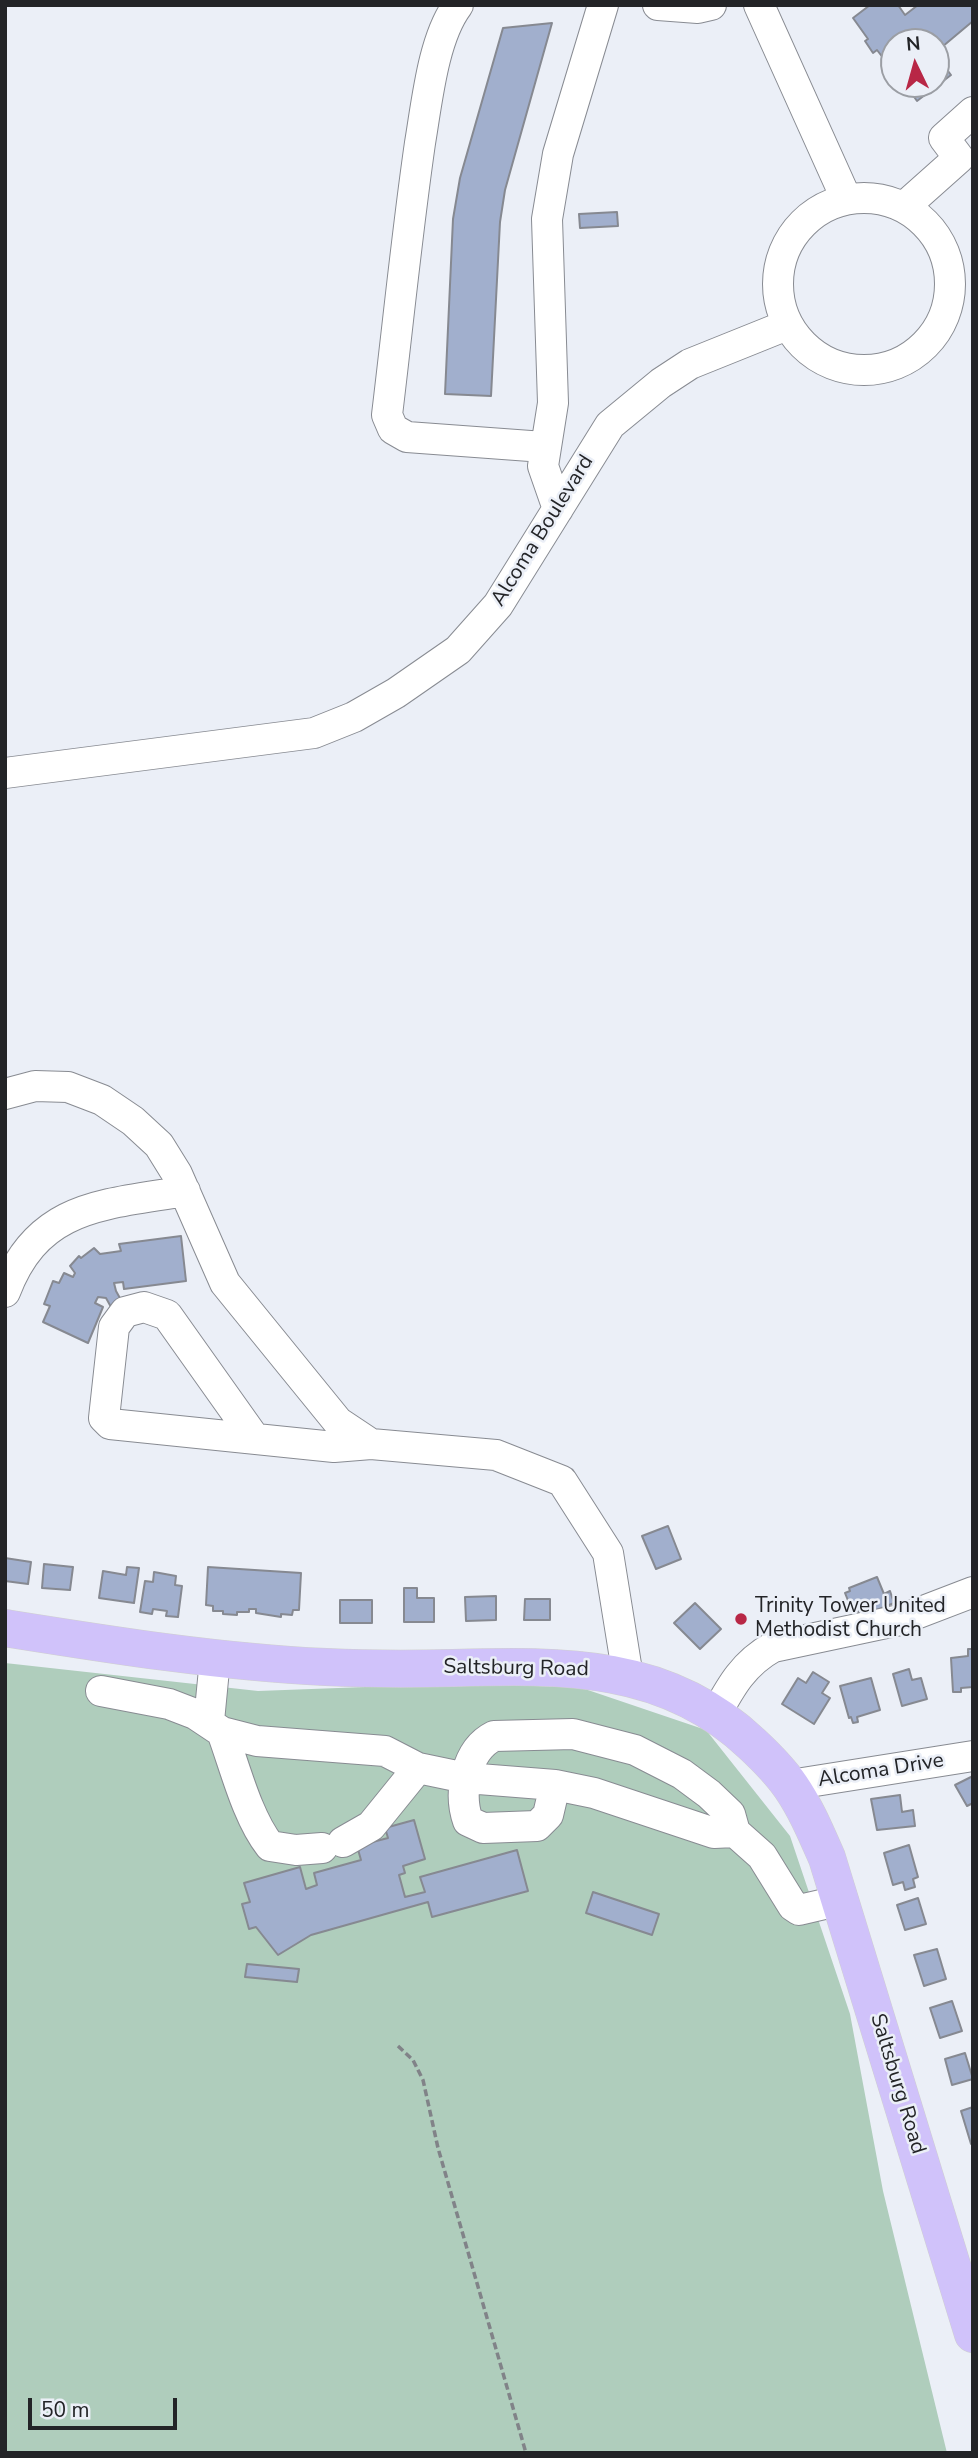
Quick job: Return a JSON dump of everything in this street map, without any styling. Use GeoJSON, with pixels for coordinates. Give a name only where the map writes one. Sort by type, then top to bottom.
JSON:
{"type":"FeatureCollection","features":[{"type":"Feature","properties":{"kind":"main road","name":"Saltsburg Road"},"geometry":{"type":"LineString","coordinates":[[5,1628],[215,1659],[327,1667],[544,1667],[600,1671],[628,1676],[672,1691],[716,1714],[737,1729],[790,1786],[810,1819],[827,1858],[973,2334]]}},
{"type":"Feature","properties":{"kind":"street"},"geometry":{"type":"LineString","coordinates":[[458,5],[449,18],[430,80],[413,192],[387,415],[393,429],[407,437],[544,447]]}},
{"type":"Feature","properties":{"kind":"street"},"geometry":{"type":"LineString","coordinates":[[558,509],[543,466],[552,403],[547,219],[558,154],[603,5]]}},
{"type":"Feature","properties":{"kind":"street"},"geometry":{"type":"LineString","coordinates":[[659,5],[698,8],[711,5]]}},
{"type":"Feature","properties":{"kind":"street"},"geometry":{"type":"LineString","coordinates":[[759,5],[845,196]]}},
{"type":"Feature","properties":{"kind":"street"},"geometry":{"type":"LineString","coordinates":[[904,207],[966,164],[944,138],[973,112]]}},
{"type":"Feature","properties":{"kind":"street"},"geometry":{"type":"LineString","coordinates":[[845,196],[876,198],[904,207],[919,216],[942,246],[949,266],[951,292],[945,316],[932,338],[916,353],[888,367],[857,370],[830,364],[807,350],[787,325],[776,282],[783,251],[803,222],[845,196]]}},
{"type":"Feature","properties":{"kind":"street","name":"Alcoma Boulevard"},"geometry":{"type":"LineString","coordinates":[[5,773],[314,733],[354,716],[396,693],[458,650],[498,605],[610,425],[690,364],[787,325]]}},
{"type":"Feature","properties":{"kind":"street"},"geometry":{"type":"LineString","coordinates":[[5,1094],[35,1086],[68,1087],[102,1100],[133,1121],[159,1145],[177,1174],[225,1283],[338,1422],[371,1444]]}},
{"type":"Feature","properties":{"kind":"street"},"geometry":{"type":"LineString","coordinates":[[5,1292],[14,1268],[26,1251],[59,1222],[81,1210],[185,1191]]}},
{"type":"Feature","properties":{"kind":"street"},"geometry":{"type":"LineString","coordinates":[[255,1439],[167,1315],[144,1307],[125,1312],[114,1327],[104,1418],[106,1422],[255,1439],[334,1447],[371,1444],[496,1455],[562,1481],[608,1553],[628,1676]]}},
{"type":"Feature","properties":{"kind":"street"},"geometry":{"type":"LineString","coordinates":[[716,1714],[732,1684],[746,1666],[773,1647],[900,1620],[973,1592]]}},
{"type":"Feature","properties":{"kind":"street"},"geometry":{"type":"LineString","coordinates":[[215,1659],[216,1727],[262,1836],[270,1846],[296,1850],[332,1845],[371,1826],[418,1768]]}},
{"type":"Feature","properties":{"kind":"street"},"geometry":{"type":"LineString","coordinates":[[101,1691],[169,1704],[216,1727],[257,1741],[385,1751],[418,1768],[466,1778],[555,1785],[594,1793],[714,1833],[735,1832]]}},
{"type":"Feature","properties":{"kind":"street"},"geometry":{"type":"LineString","coordinates":[[555,1785],[550,1809],[542,1823],[530,1828],[483,1828],[468,1821],[463,1807],[466,1778],[480,1747],[494,1736],[573,1734],[599,1739],[635,1749],[682,1774],[709,1794],[730,1814],[735,1832],[762,1856],[793,1906],[799,1910],[842,1900]]}},
{"type":"Feature","properties":{"kind":"street","name":"Alcoma Drive"},"geometry":{"type":"LineString","coordinates":[[790,1786],[973,1756]]}},
{"type":"Feature","properties":{"kind":"path"},"geometry":{"type":"LineString","coordinates":[[398,2046],[413,2060],[423,2080],[438,2148],[526,2453]]}},
{"type":"Feature","properties":{"kind":"green space"},"geometry":{"type":"Polygon","coordinates":[[[5,1663],[258,1691],[445,1684],[579,1687],[706,1730],[790,1836],[850,2014],[883,2191],[947,2453],[5,2453],[5,1663]]]}},
{"type":"Feature","properties":{"kind":"building"},"geometry":{"type":"Polygon","coordinates":[[[870,5],[898,5],[905,15],[918,5],[973,5],[973,21],[950,40],[950,28],[880,28],[880,54],[877,50],[873,53],[865,41],[868,39],[853,18],[870,5]]]}},
{"type":"Feature","properties":{"kind":"building"},"geometry":{"type":"Polygon","coordinates":[[[552,23],[505,190],[500,222],[491,396],[445,394],[453,219],[460,178],[503,28],[552,23]]]}},
{"type":"Feature","properties":{"kind":"building"},"geometry":{"type":"Polygon","coordinates":[[[617,212],[618,226],[580,228],[579,214],[617,212]]]}},
{"type":"Feature","properties":{"kind":"building"},"geometry":{"type":"Polygon","coordinates":[[[181,1236],[186,1281],[124,1289],[123,1282],[114,1283],[121,1300],[111,1307],[106,1298],[98,1297],[95,1303],[103,1307],[88,1343],[43,1322],[50,1306],[44,1304],[53,1281],[59,1283],[64,1273],[73,1277],[75,1273],[70,1266],[79,1256],[81,1258],[94,1248],[100,1254],[121,1251],[119,1244],[181,1236]]]}},
{"type":"Feature","properties":{"kind":"building"},"geometry":{"type":"Polygon","coordinates":[[[668,1526],[681,1559],[656,1569],[642,1536],[668,1526]]]}},
{"type":"Feature","properties":{"kind":"building"},"geometry":{"type":"Polygon","coordinates":[[[5,1558],[31,1562],[28,1584],[5,1581],[5,1558]]]}},
{"type":"Feature","properties":{"kind":"building"},"geometry":{"type":"Polygon","coordinates":[[[44,1564],[73,1567],[70,1590],[42,1588],[44,1564]]]}},
{"type":"Feature","properties":{"kind":"building"},"geometry":{"type":"Polygon","coordinates":[[[127,1567],[139,1568],[134,1603],[99,1598],[103,1571],[126,1575],[127,1567]]]}},
{"type":"Feature","properties":{"kind":"building"},"geometry":{"type":"Polygon","coordinates":[[[208,1567],[301,1573],[299,1610],[293,1610],[292,1615],[281,1614],[281,1617],[256,1613],[256,1609],[237,1612],[237,1615],[213,1611],[213,1606],[206,1605],[208,1567]]]}},
{"type":"Feature","properties":{"kind":"building"},"geometry":{"type":"Polygon","coordinates":[[[154,1572],[176,1576],[175,1585],[182,1586],[178,1617],[166,1616],[167,1611],[153,1609],[152,1614],[140,1612],[145,1581],[153,1582],[154,1572]]]}},
{"type":"Feature","properties":{"kind":"building"},"geometry":{"type":"Polygon","coordinates":[[[877,1577],[884,1594],[890,1591],[894,1603],[860,1617],[858,1611],[853,1613],[845,1593],[850,1591],[849,1588],[877,1577]]]}},
{"type":"Feature","properties":{"kind":"building"},"geometry":{"type":"Polygon","coordinates":[[[404,1588],[417,1588],[417,1598],[434,1598],[434,1622],[404,1622],[404,1588]]]}},
{"type":"Feature","properties":{"kind":"building"},"geometry":{"type":"Polygon","coordinates":[[[496,1596],[496,1620],[466,1621],[465,1597],[496,1596]]]}},
{"type":"Feature","properties":{"kind":"building"},"geometry":{"type":"Polygon","coordinates":[[[525,1599],[550,1599],[550,1620],[524,1620],[525,1599]]]}},
{"type":"Feature","properties":{"kind":"building"},"geometry":{"type":"Polygon","coordinates":[[[340,1600],[372,1600],[372,1623],[340,1623],[340,1600]]]}},
{"type":"Feature","properties":{"kind":"building"},"geometry":{"type":"Polygon","coordinates":[[[695,1603],[721,1629],[700,1649],[674,1623],[695,1603]]]}},
{"type":"Feature","properties":{"kind":"building"},"geometry":{"type":"Polygon","coordinates":[[[968,1649],[973,1649],[973,1687],[953,1692],[951,1658],[968,1656],[968,1649]]]}},
{"type":"Feature","properties":{"kind":"building"},"geometry":{"type":"Polygon","coordinates":[[[909,1669],[912,1680],[921,1678],[927,1699],[902,1706],[893,1674],[909,1669]]]}},
{"type":"Feature","properties":{"kind":"building"},"geometry":{"type":"Polygon","coordinates":[[[813,1672],[829,1682],[822,1693],[830,1698],[814,1724],[782,1704],[798,1678],[806,1683],[813,1672]]]}},
{"type":"Feature","properties":{"kind":"building"},"geometry":{"type":"Polygon","coordinates":[[[871,1678],[880,1710],[857,1717],[858,1722],[853,1723],[851,1717],[849,1718],[840,1686],[871,1678]]]}},
{"type":"Feature","properties":{"kind":"building"},"geometry":{"type":"Polygon","coordinates":[[[973,1776],[973,1803],[967,1806],[955,1785],[973,1776]]]}},
{"type":"Feature","properties":{"kind":"building"},"geometry":{"type":"Polygon","coordinates":[[[900,1795],[902,1812],[913,1810],[915,1826],[877,1830],[871,1799],[900,1795]]]}},
{"type":"Feature","properties":{"kind":"building"},"geometry":{"type":"Polygon","coordinates":[[[414,1820],[425,1859],[403,1866],[405,1873],[399,1875],[405,1897],[425,1892],[420,1877],[517,1850],[528,1891],[432,1917],[428,1902],[311,1935],[278,1955],[256,1927],[249,1929],[242,1904],[250,1902],[244,1883],[300,1867],[306,1889],[317,1885],[314,1873],[361,1860],[357,1846],[388,1838],[385,1828],[414,1820]]]}},
{"type":"Feature","properties":{"kind":"building"},"geometry":{"type":"Polygon","coordinates":[[[909,1845],[918,1877],[913,1879],[915,1887],[905,1890],[903,1882],[893,1885],[884,1853],[909,1845]]]}},
{"type":"Feature","properties":{"kind":"building"},"geometry":{"type":"Polygon","coordinates":[[[593,1892],[659,1914],[652,1935],[586,1913],[593,1892]]]}},
{"type":"Feature","properties":{"kind":"building"},"geometry":{"type":"Polygon","coordinates":[[[918,1898],[926,1924],[905,1930],[897,1905],[918,1898]]]}},
{"type":"Feature","properties":{"kind":"building"},"geometry":{"type":"Polygon","coordinates":[[[937,1949],[946,1979],[924,1986],[914,1955],[937,1949]]]}},
{"type":"Feature","properties":{"kind":"building"},"geometry":{"type":"Polygon","coordinates":[[[247,1964],[299,1969],[297,1982],[245,1977],[247,1964]]]}},
{"type":"Feature","properties":{"kind":"building"},"geometry":{"type":"Polygon","coordinates":[[[952,2001],[962,2031],[940,2038],[930,2008],[952,2001]]]}},
{"type":"Feature","properties":{"kind":"building"},"geometry":{"type":"Polygon","coordinates":[[[965,2053],[973,2079],[952,2085],[945,2059],[965,2053]]]}},
{"type":"Feature","properties":{"kind":"building"},"geometry":{"type":"Polygon","coordinates":[[[973,2107],[973,2144],[971,2144],[961,2111],[973,2107]]]}},
{"type":"Feature","properties":{"kind":"place","name":"Trinity Tower United Methodist Church"},"geometry":{"type":"Point","coordinates":[741,1619]}}]}
